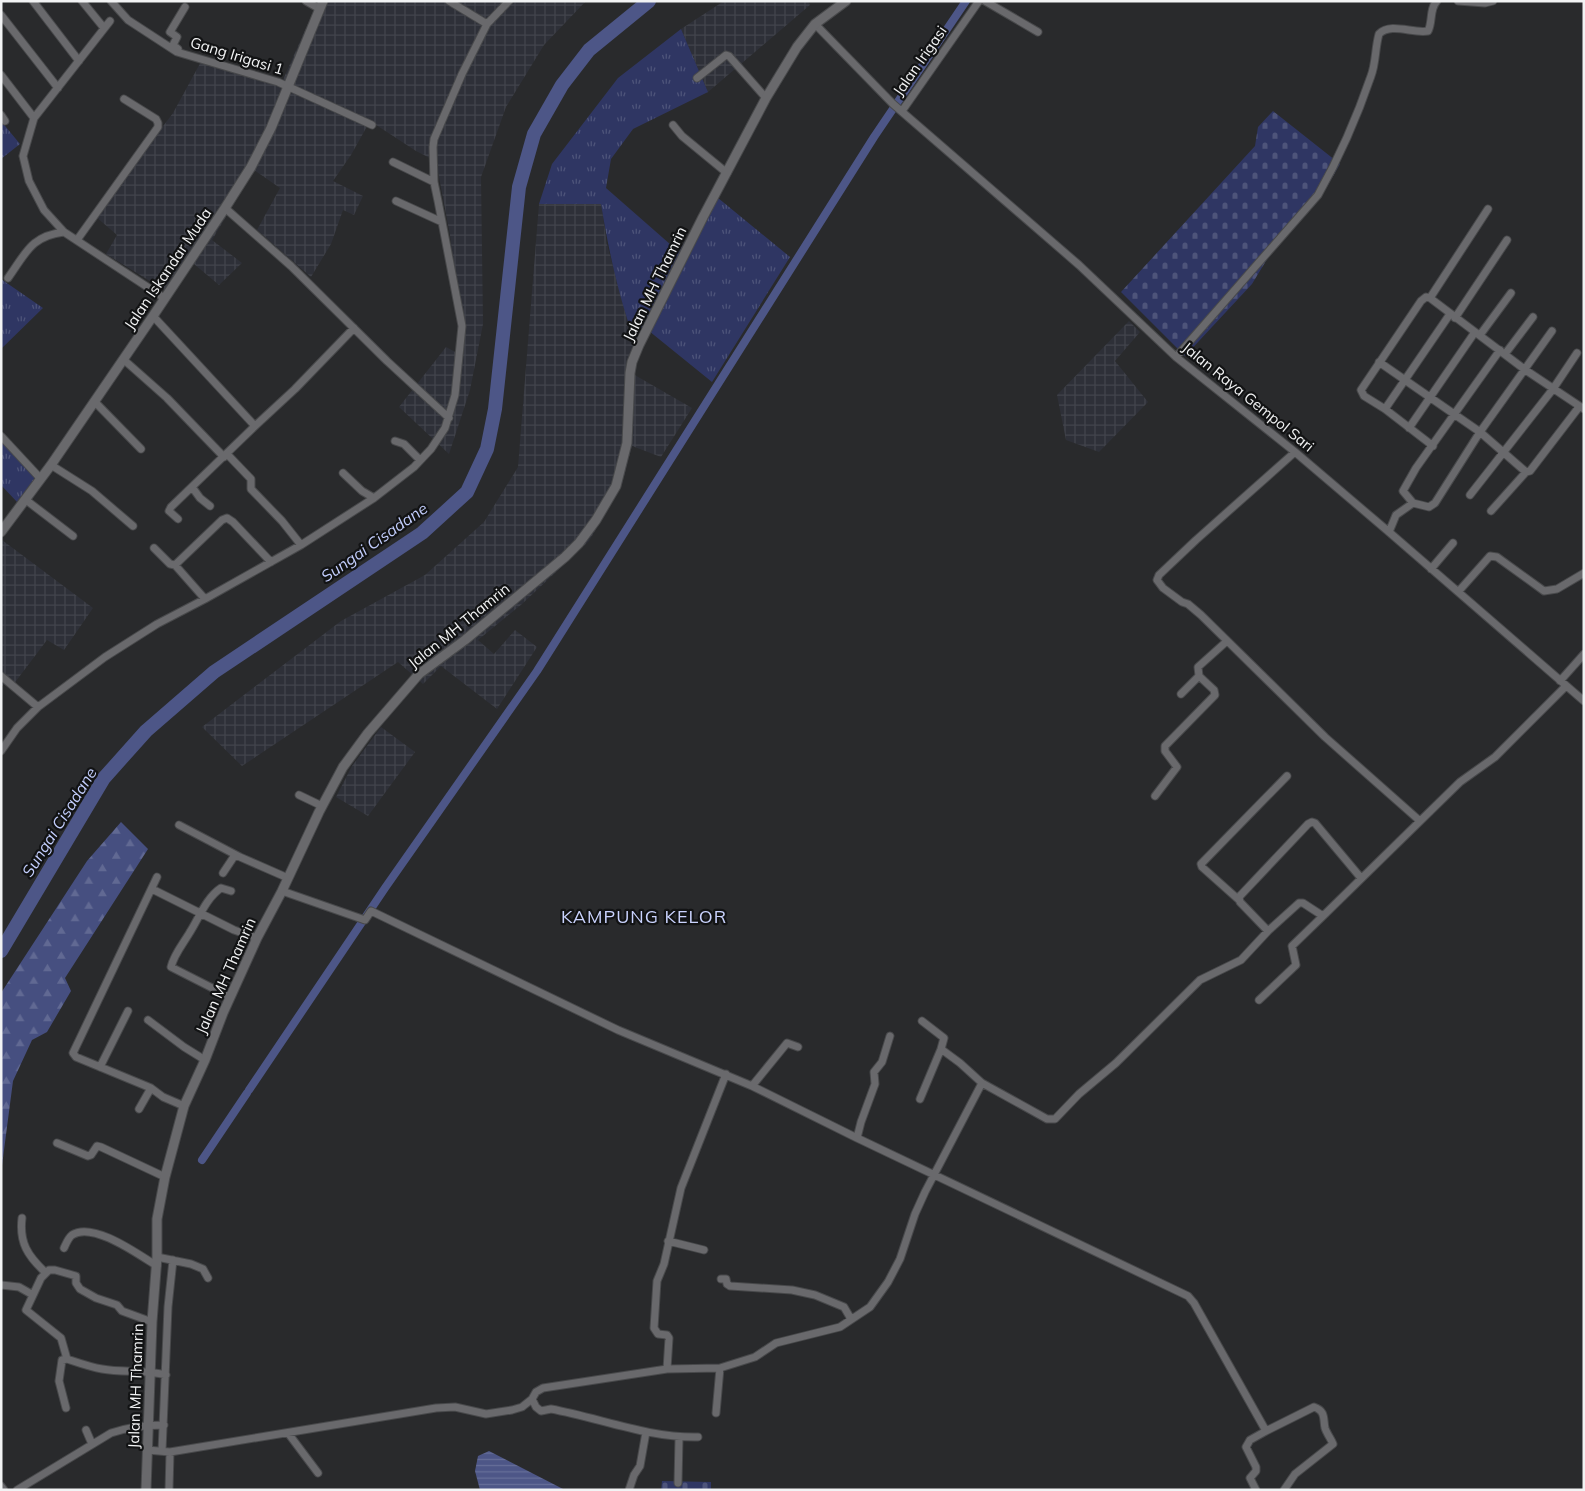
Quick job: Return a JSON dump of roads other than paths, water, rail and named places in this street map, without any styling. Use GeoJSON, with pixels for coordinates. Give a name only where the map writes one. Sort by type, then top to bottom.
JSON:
{"type":"FeatureCollection","features":[{"type":"Feature","properties":{"kind":"street"},"geometry":{"type":"LineString","coordinates":[[33,1],[79,61]]}},
{"type":"Feature","properties":{"kind":"street"},"geometry":{"type":"LineString","coordinates":[[82,1],[104,28]]}},
{"type":"Feature","properties":{"kind":"street","name":"Gang Irigasi 1"},"geometry":{"type":"LineString","coordinates":[[111,1],[120,12],[178,51],[290,81],[372,125]]}},
{"type":"Feature","properties":{"kind":"street"},"geometry":{"type":"LineString","coordinates":[[306,1],[321,5]]}},
{"type":"Feature","properties":{"kind":"street"},"geometry":{"type":"LineString","coordinates":[[449,1],[487,24]]}},
{"type":"Feature","properties":{"kind":"street"},"geometry":{"type":"LineString","coordinates":[[1,751],[38,706],[68,683],[129,641],[302,546],[374,498],[414,467],[439,438],[449,418],[455,395],[462,326],[434,182],[434,143],[462,74],[487,24],[510,1]]}},
{"type":"Feature","properties":{"kind":"street","name":"Jalan MH Thamrin"},"geometry":{"type":"LineString","coordinates":[[146,1490],[156,1451],[150,1425],[158,1373],[152,1322],[163,1260],[157,1219],[165,1177],[184,1106],[257,938],[343,767],[368,733],[420,674],[465,640],[565,557],[579,543],[602,512],[616,486],[627,443],[629,378],[632,362],[639,345],[703,217],[766,98],[797,47],[815,24],[846,1]]}},
{"type":"Feature","properties":{"kind":"street","name":"Jalan Irigasi"},"geometry":{"type":"LineString","coordinates":[[901,110],[979,1]]}},
{"type":"Feature","properties":{"kind":"street"},"geometry":{"type":"LineString","coordinates":[[985,1],[1038,32]]}},
{"type":"Feature","properties":{"kind":"street"},"geometry":{"type":"LineString","coordinates":[[1176,357],[1318,196],[1349,130],[1372,74],[1380,34],[1388,29],[1428,31],[1431,26],[1433,6],[1437,1]]}},
{"type":"Feature","properties":{"kind":"street"},"geometry":{"type":"LineString","coordinates":[[1458,1],[1485,3],[1493,1]]}},
{"type":"Feature","properties":{"kind":"street","name":"Jalan Iskandar Muda"},"geometry":{"type":"LineString","coordinates":[[1,532],[51,465],[226,208],[271,128],[321,5]]}},
{"type":"Feature","properties":{"kind":"street"},"geometry":{"type":"LineString","coordinates":[[178,51],[173,45],[178,37],[170,32],[185,7]]}},
{"type":"Feature","properties":{"kind":"street"},"geometry":{"type":"LineString","coordinates":[[1,15],[58,88]]}},
{"type":"Feature","properties":{"kind":"street"},"geometry":{"type":"LineString","coordinates":[[110,22],[34,118],[23,156],[29,181],[44,210],[64,232],[164,298]]}},
{"type":"Feature","properties":{"kind":"street","name":"Jalan Raya Gempol Sari"},"geometry":{"type":"LineString","coordinates":[[815,24],[893,104],[1079,265],[1176,357],[1295,452],[1584,701]]}},
{"type":"Feature","properties":{"kind":"street"},"geometry":{"type":"LineString","coordinates":[[697,78],[726,55],[729,56],[766,98]]}},
{"type":"Feature","properties":{"kind":"street"},"geometry":{"type":"LineString","coordinates":[[1,75],[34,118]]}},
{"type":"Feature","properties":{"kind":"street"},"geometry":{"type":"LineString","coordinates":[[77,240],[158,127],[156,119],[124,99]]}},
{"type":"Feature","properties":{"kind":"street"},"geometry":{"type":"LineString","coordinates":[[674,125],[682,136],[727,173]]}},
{"type":"Feature","properties":{"kind":"street"},"geometry":{"type":"LineString","coordinates":[[393,162],[434,182]]}},
{"type":"Feature","properties":{"kind":"street"},"geometry":{"type":"LineString","coordinates":[[396,201],[442,222]]}},
{"type":"Feature","properties":{"kind":"street"},"geometry":{"type":"LineString","coordinates":[[226,208],[291,266],[387,361],[449,418]]}},
{"type":"Feature","properties":{"kind":"street"},"geometry":{"type":"LineString","coordinates":[[1430,298],[1488,209]]}},
{"type":"Feature","properties":{"kind":"street"},"geometry":{"type":"LineString","coordinates":[[8,278],[36,241],[50,234],[64,232]]}},
{"type":"Feature","properties":{"kind":"street"},"geometry":{"type":"LineString","coordinates":[[1385,409],[1507,240]]}},
{"type":"Feature","properties":{"kind":"street"},"geometry":{"type":"LineString","coordinates":[[1409,428],[1477,334],[1511,293]]}},
{"type":"Feature","properties":{"kind":"street"},"geometry":{"type":"LineString","coordinates":[[1433,446],[1361,392],[1362,387],[1379,362],[1426,297],[1430,298],[1524,369],[1581,408],[1530,471],[1526,472],[1491,511]]}},
{"type":"Feature","properties":{"kind":"street"},"geometry":{"type":"LineString","coordinates":[[153,316],[254,426]]}},
{"type":"Feature","properties":{"kind":"street"},"geometry":{"type":"LineString","coordinates":[[1533,317],[1502,352],[1416,468],[1403,491],[1413,503],[1429,507],[1435,503],[1480,432],[1552,331]]}},
{"type":"Feature","properties":{"kind":"street"},"geometry":{"type":"LineString","coordinates":[[178,519],[169,509],[295,389],[354,328]]}},
{"type":"Feature","properties":{"kind":"street"},"geometry":{"type":"LineString","coordinates":[[1470,495],[1553,389],[1577,353]]}},
{"type":"Feature","properties":{"kind":"street"},"geometry":{"type":"LineString","coordinates":[[123,359],[251,478],[249,488],[282,521],[302,546]]}},
{"type":"Feature","properties":{"kind":"street"},"geometry":{"type":"LineString","coordinates":[[1379,362],[1480,432],[1526,472]]}},
{"type":"Feature","properties":{"kind":"street"},"geometry":{"type":"LineString","coordinates":[[94,401],[141,449]]}},
{"type":"Feature","properties":{"kind":"street"},"geometry":{"type":"LineString","coordinates":[[1,436],[40,478]]}},
{"type":"Feature","properties":{"kind":"street"},"geometry":{"type":"LineString","coordinates":[[395,442],[404,444],[420,460]]}},
{"type":"Feature","properties":{"kind":"street"},"geometry":{"type":"LineString","coordinates":[[1295,452],[1196,540],[1158,578],[1163,588],[1195,610],[1325,738],[1420,821]]}},
{"type":"Feature","properties":{"kind":"street"},"geometry":{"type":"LineString","coordinates":[[51,465],[92,491],[133,526]]}},
{"type":"Feature","properties":{"kind":"street"},"geometry":{"type":"LineString","coordinates":[[343,473],[362,491],[374,498]]}},
{"type":"Feature","properties":{"kind":"street"},"geometry":{"type":"LineString","coordinates":[[192,488],[210,506]]}},
{"type":"Feature","properties":{"kind":"street"},"geometry":{"type":"LineString","coordinates":[[26,500],[74,536]]}},
{"type":"Feature","properties":{"kind":"street"},"geometry":{"type":"LineString","coordinates":[[1389,532],[1396,515],[1413,503]]}},
{"type":"Feature","properties":{"kind":"street"},"geometry":{"type":"LineString","coordinates":[[175,565],[222,520],[227,518],[271,562]]}},
{"type":"Feature","properties":{"kind":"street"},"geometry":{"type":"LineString","coordinates":[[1431,569],[1453,543]]}},
{"type":"Feature","properties":{"kind":"street"},"geometry":{"type":"LineString","coordinates":[[154,548],[170,564],[175,565],[205,599]]}},
{"type":"Feature","properties":{"kind":"street"},"geometry":{"type":"LineString","coordinates":[[1458,592],[1490,556],[1497,557],[1544,591],[1557,589],[1584,573]]}},
{"type":"Feature","properties":{"kind":"street"},"geometry":{"type":"LineString","coordinates":[[1156,796],[1177,767],[1165,751],[1165,746],[1215,696],[1214,690],[1200,676],[1198,667],[1227,641]]}},
{"type":"Feature","properties":{"kind":"street"},"geometry":{"type":"LineString","coordinates":[[1259,1000],[1296,965],[1292,946],[1460,782],[1496,757],[1563,683],[1584,654]]}},
{"type":"Feature","properties":{"kind":"street"},"geometry":{"type":"LineString","coordinates":[[1,676],[38,706]]}},
{"type":"Feature","properties":{"kind":"street"},"geometry":{"type":"LineString","coordinates":[[1181,694],[1200,676]]}},
{"type":"Feature","properties":{"kind":"street"},"geometry":{"type":"LineString","coordinates":[[1268,931],[1201,864],[1287,776]]}},
{"type":"Feature","properties":{"kind":"street"},"geometry":{"type":"LineString","coordinates":[[299,795],[322,806]]}},
{"type":"Feature","properties":{"kind":"street"},"geometry":{"type":"LineString","coordinates":[[1239,900],[1240,896],[1312,822],[1316,823],[1361,878]]}},
{"type":"Feature","properties":{"kind":"street"},"geometry":{"type":"LineString","coordinates":[[180,825],[235,855],[288,878]]}},
{"type":"Feature","properties":{"kind":"street"},"geometry":{"type":"LineString","coordinates":[[224,873],[235,855]]}},
{"type":"Feature","properties":{"kind":"street"},"geometry":{"type":"LineString","coordinates":[[157,877],[73,1050],[76,1056],[150,1088],[163,1097],[184,1106]]}},
{"type":"Feature","properties":{"kind":"street"},"geometry":{"type":"LineString","coordinates":[[230,997],[171,966],[199,913],[221,888],[231,890]]}},
{"type":"Feature","properties":{"kind":"street"},"geometry":{"type":"LineString","coordinates":[[152,889],[234,930],[257,938]]}},
{"type":"Feature","properties":{"kind":"street"},"geometry":{"type":"LineString","coordinates":[[282,891],[365,920],[372,911],[618,1030],[752,1086],[856,1138],[1188,1296],[1194,1303],[1266,1431]]}},
{"type":"Feature","properties":{"kind":"street"},"geometry":{"type":"LineString","coordinates":[[941,1049],[982,1083],[1052,1120],[1057,1118],[1079,1094],[1116,1063],[1200,980],[1241,960],[1268,931],[1299,903],[1303,903],[1323,916]]}},
{"type":"Feature","properties":{"kind":"street"},"geometry":{"type":"LineString","coordinates":[[100,1067],[128,1011]]}},
{"type":"Feature","properties":{"kind":"street"},"geometry":{"type":"LineString","coordinates":[[148,1020],[205,1060]]}},
{"type":"Feature","properties":{"kind":"street"},"geometry":{"type":"LineString","coordinates":[[920,1099],[941,1049],[943,1037],[922,1021]]}},
{"type":"Feature","properties":{"kind":"street"},"geometry":{"type":"LineString","coordinates":[[856,1138],[875,1084],[874,1072],[882,1062],[890,1036]]}},
{"type":"Feature","properties":{"kind":"street"},"geometry":{"type":"LineString","coordinates":[[752,1086],[786,1043],[798,1047]]}},
{"type":"Feature","properties":{"kind":"street"},"geometry":{"type":"LineString","coordinates":[[667,1369],[669,1338],[667,1335],[658,1334],[654,1328],[657,1281],[664,1264],[682,1188],[726,1074]]}},
{"type":"Feature","properties":{"kind":"street"},"geometry":{"type":"LineString","coordinates":[[163,1260],[168,1307],[158,1373],[162,1425],[156,1451],[170,1452],[436,1408],[455,1407],[486,1414],[522,1407],[532,1399],[536,1392],[543,1388],[667,1369],[720,1368],[755,1358],[776,1343],[840,1327],[870,1307],[888,1282],[900,1259],[915,1214],[982,1083]]}},
{"type":"Feature","properties":{"kind":"street"},"geometry":{"type":"LineString","coordinates":[[139,1109],[150,1088]]}},
{"type":"Feature","properties":{"kind":"street"},"geometry":{"type":"LineString","coordinates":[[57,1143],[88,1156],[91,1155],[97,1146],[101,1147],[165,1177]]}},
{"type":"Feature","properties":{"kind":"street"},"geometry":{"type":"LineString","coordinates":[[22,1218],[25,1249],[33,1261],[45,1272]]}},
{"type":"Feature","properties":{"kind":"street"},"geometry":{"type":"LineString","coordinates":[[64,1248],[70,1237],[74,1234],[83,1232],[97,1234],[134,1252],[163,1260],[191,1264],[203,1269],[208,1278]]}},
{"type":"Feature","properties":{"kind":"street"},"geometry":{"type":"LineString","coordinates":[[668,1241],[704,1250]]}},
{"type":"Feature","properties":{"kind":"street"},"geometry":{"type":"LineString","coordinates":[[67,1360],[61,1338],[26,1310],[41,1278],[49,1270],[56,1270],[76,1276],[76,1284],[80,1289],[96,1298],[117,1305],[122,1312],[152,1322]]}},
{"type":"Feature","properties":{"kind":"street"},"geometry":{"type":"LineString","coordinates":[[721,1279],[726,1279],[730,1286],[792,1290],[815,1296],[844,1307],[851,1319]]}},
{"type":"Feature","properties":{"kind":"street"},"geometry":{"type":"LineString","coordinates":[[1,1285],[19,1287],[33,1295]]}},
{"type":"Feature","properties":{"kind":"street"},"geometry":{"type":"LineString","coordinates":[[66,1408],[59,1381],[62,1360],[102,1369],[158,1373]]}},
{"type":"Feature","properties":{"kind":"street"},"geometry":{"type":"LineString","coordinates":[[716,1413],[720,1368]]}},
{"type":"Feature","properties":{"kind":"street"},"geometry":{"type":"LineString","coordinates":[[532,1399],[536,1407],[541,1411],[551,1409],[646,1432],[679,1438],[698,1438]]}},
{"type":"Feature","properties":{"kind":"street"},"geometry":{"type":"LineString","coordinates":[[1256,1490],[1250,1478],[1256,1471],[1256,1467],[1246,1447],[1250,1440],[1314,1407],[1323,1414],[1326,1428],[1333,1444],[1295,1474],[1284,1490]]}},
{"type":"Feature","properties":{"kind":"street"},"geometry":{"type":"LineString","coordinates":[[17,1490],[111,1433],[128,1428],[162,1425]]}},
{"type":"Feature","properties":{"kind":"street"},"geometry":{"type":"LineString","coordinates":[[86,1430],[92,1444]]}},
{"type":"Feature","properties":{"kind":"street"},"geometry":{"type":"LineString","coordinates":[[629,1490],[634,1474],[640,1466],[646,1432]]}},
{"type":"Feature","properties":{"kind":"street"},"geometry":{"type":"LineString","coordinates":[[288,1433],[318,1474]]}},
{"type":"Feature","properties":{"kind":"street"},"geometry":{"type":"LineString","coordinates":[[678,1483],[679,1438]]}},
{"type":"Feature","properties":{"kind":"street"},"geometry":{"type":"LineString","coordinates":[[169,1490],[170,1452]]}},
{"type":"Feature","properties":{"kind":"street"},"geometry":{"type":"LineString","coordinates":[[1,1486],[4,1490]]}},
{"type":"Feature","properties":{"kind":"waterway","name":"Sungai Cisadane"},"geometry":{"type":"LineString","coordinates":[[1,951],[104,778],[146,731],[214,672],[422,533],[467,492],[487,449],[495,409],[519,187],[534,134],[562,85],[589,50],[649,1]]}},
{"type":"Feature","properties":{"kind":"waterway"},"geometry":{"type":"LineString","coordinates":[[249,1090],[385,888],[537,671],[874,137],[966,1]]}},
{"type":"Feature","properties":{"kind":"waterway"},"geometry":{"type":"LineString","coordinates":[[202,1160],[247,1093]]}},
{"type":"Feature","properties":{"kind":"district","name":"KAMPUNG KELOR"},"geometry":{"type":"Point","coordinates":[644,917]}}]}
